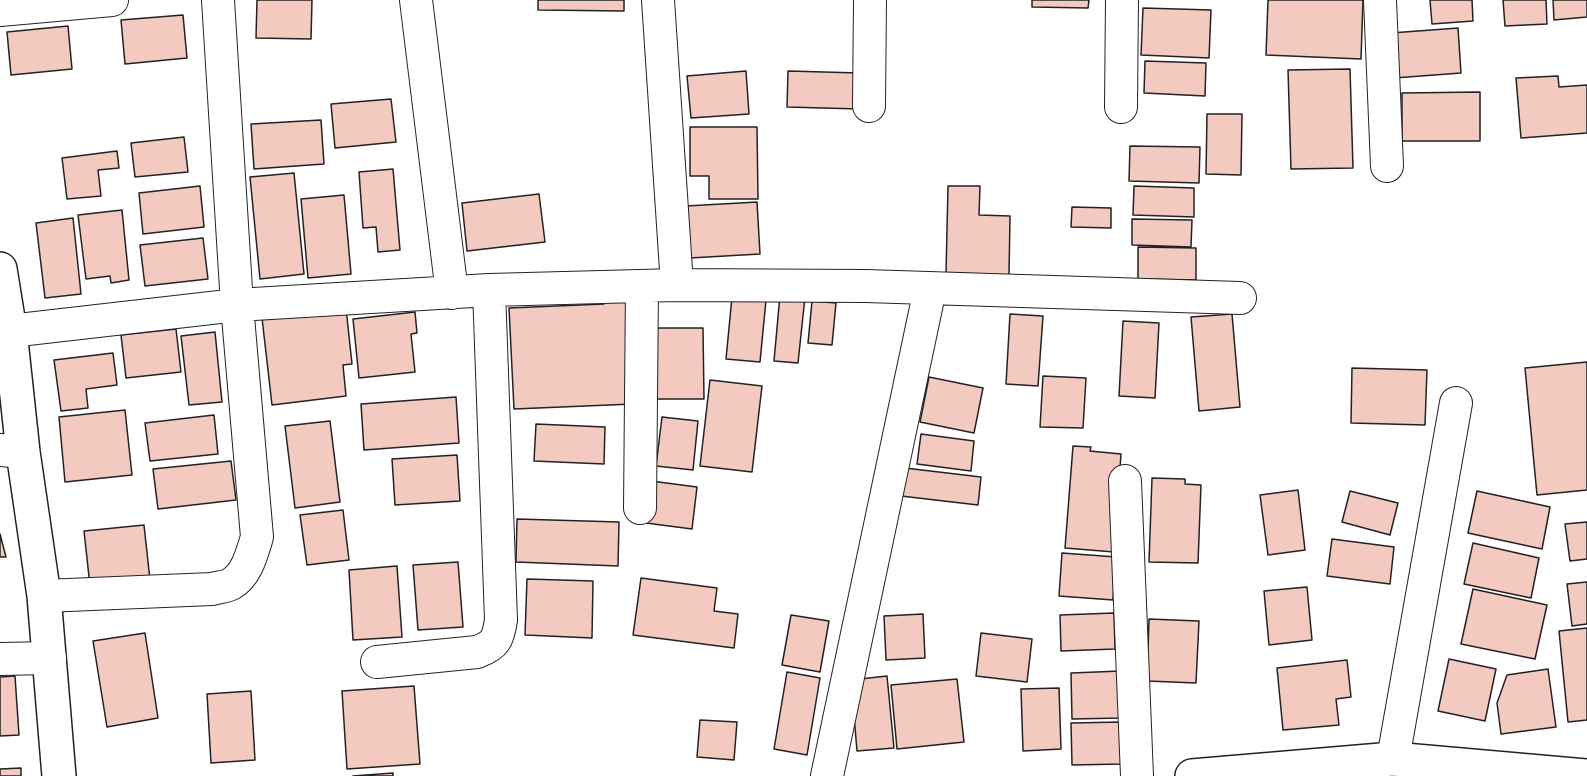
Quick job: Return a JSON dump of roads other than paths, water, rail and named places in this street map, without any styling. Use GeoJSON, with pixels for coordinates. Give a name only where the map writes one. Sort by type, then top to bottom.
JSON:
{"type":"FeatureCollection","features":[{"type":"Feature","properties":{"kind":"street"},"geometry":{"type":"LineString","coordinates":[[0,10],[112,0]]}},
{"type":"Feature","properties":{"kind":"street"},"geometry":{"type":"LineString","coordinates":[[44,596],[212,589],[231,584],[243,572],[257,537],[237,305],[218,0]]}},
{"type":"Feature","properties":{"kind":"street"},"geometry":{"type":"LineString","coordinates":[[416,0],[452,293]]}},
{"type":"Feature","properties":{"kind":"street"},"geometry":{"type":"LineString","coordinates":[[658,0],[677,285]]}},
{"type":"Feature","properties":{"kind":"street"},"geometry":{"type":"LineString","coordinates":[[869,106],[870,0]]}},
{"type":"Feature","properties":{"kind":"street"},"geometry":{"type":"LineString","coordinates":[[1122,0],[1122,107]]}},
{"type":"Feature","properties":{"kind":"street"},"geometry":{"type":"LineString","coordinates":[[1380,0],[1387,166]]}},
{"type":"Feature","properties":{"kind":"street"},"geometry":{"type":"LineString","coordinates":[[0,269],[10,331],[11,451],[44,596],[59,776]]}},
{"type":"Feature","properties":{"kind":"street"},"geometry":{"type":"LineString","coordinates":[[10,331],[237,305],[489,290],[677,285],[867,286],[1240,298]]}},
{"type":"Feature","properties":{"kind":"street"},"geometry":{"type":"LineString","coordinates":[[640,508],[642,287]]}},
{"type":"Feature","properties":{"kind":"street"},"geometry":{"type":"LineString","coordinates":[[827,776],[930,289]]}},
{"type":"Feature","properties":{"kind":"street"},"geometry":{"type":"LineString","coordinates":[[377,662],[477,652],[491,647],[499,635],[501,620],[489,290]]}},
{"type":"Feature","properties":{"kind":"street"},"geometry":{"type":"LineString","coordinates":[[1393,759],[1456,403]]}},
{"type":"Feature","properties":{"kind":"street"},"geometry":{"type":"LineString","coordinates":[[1125,481],[1137,776]]}},
{"type":"Feature","properties":{"kind":"street"},"geometry":{"type":"LineString","coordinates":[[0,659],[50,658]]}},
{"type":"Feature","properties":{"kind":"street"},"geometry":{"type":"LineString","coordinates":[[1192,776],[1393,759],[1587,776]]}}]}
